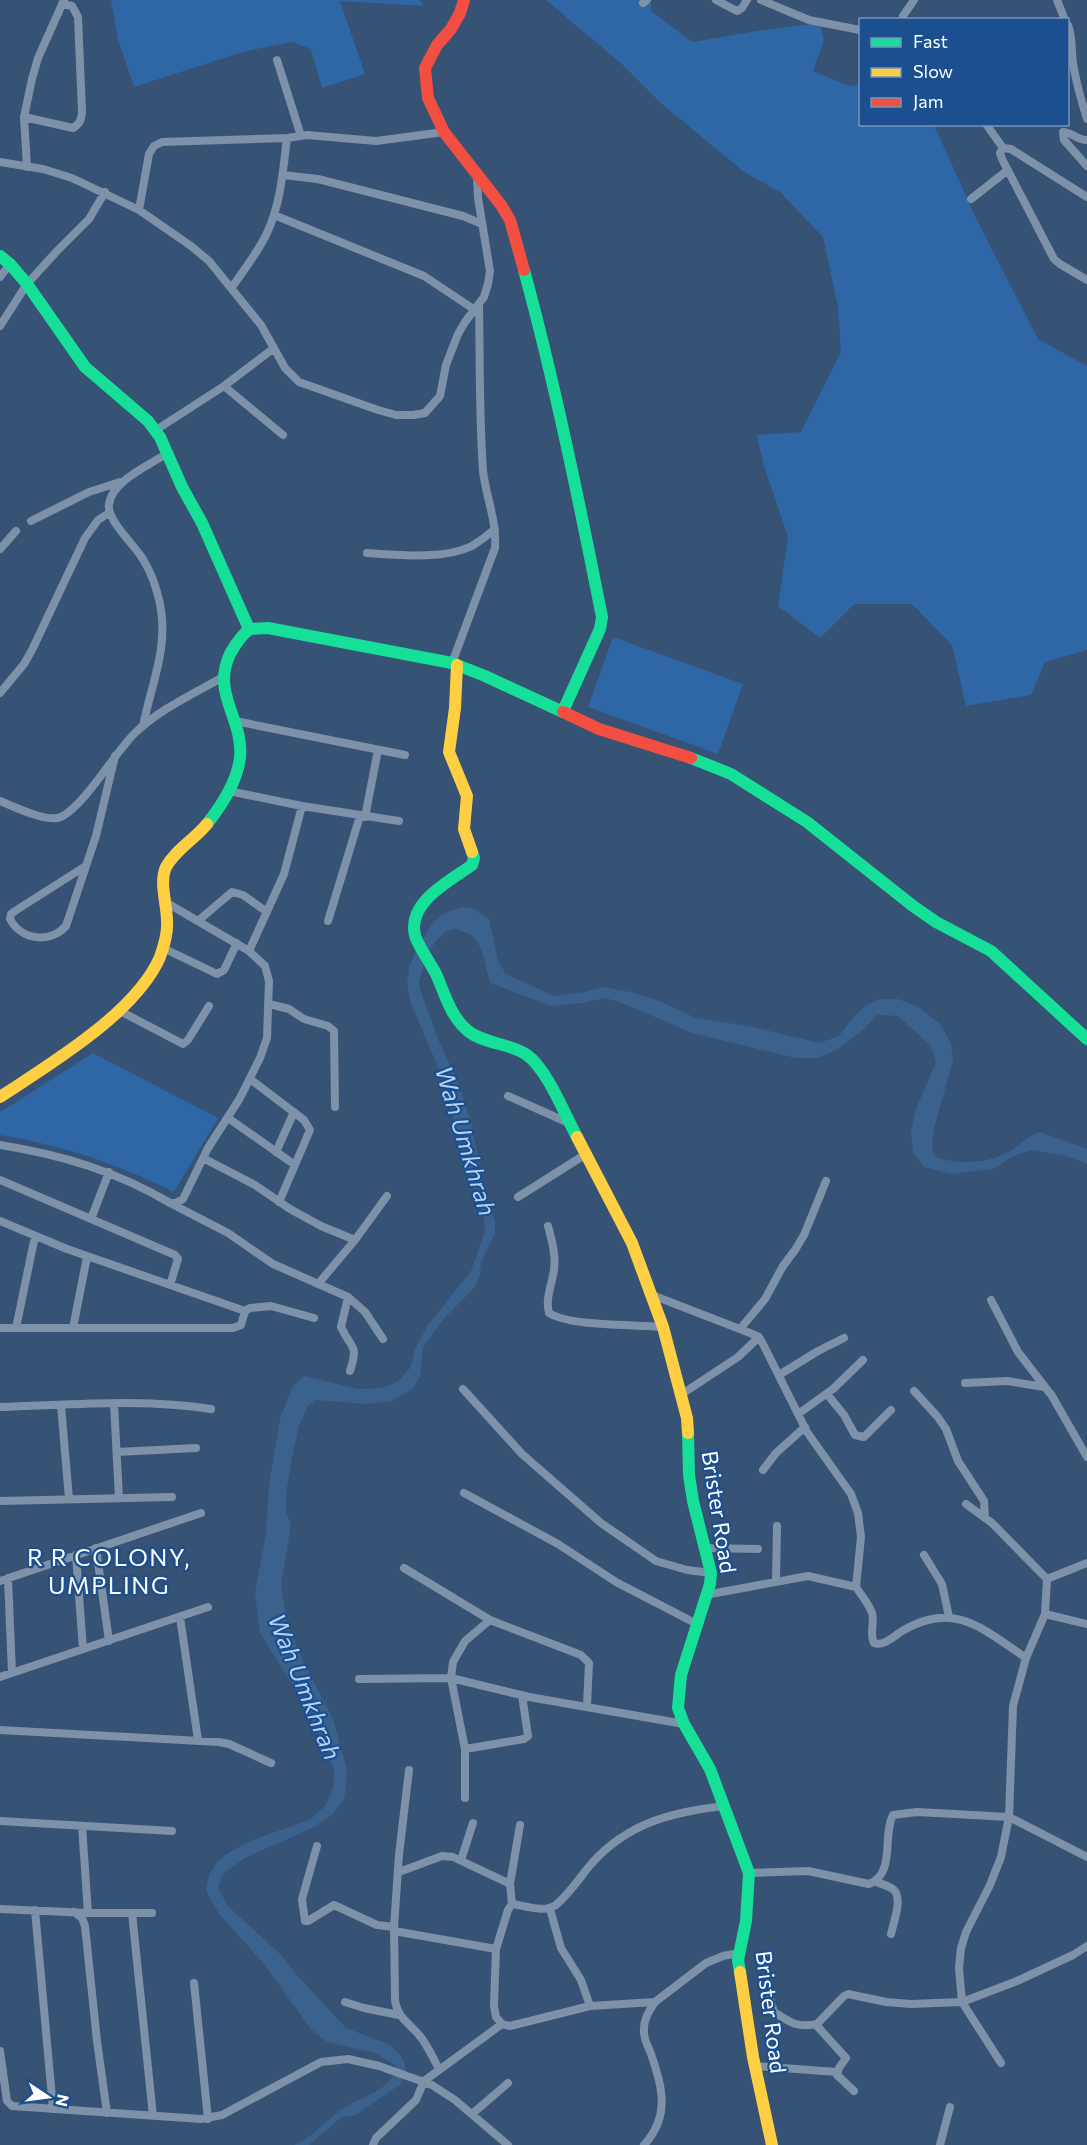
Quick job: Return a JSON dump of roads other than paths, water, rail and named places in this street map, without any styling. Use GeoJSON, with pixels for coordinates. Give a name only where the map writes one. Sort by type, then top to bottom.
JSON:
{"type":"FeatureCollection","features":[{"type":"Feature","properties":{"kind":"street"},"geometry":{"type":"LineString","coordinates":[[464,0],[451,29],[437,45],[425,68],[429,98],[444,132],[501,205],[510,220],[536,315],[577,492],[602,617],[600,629],[563,711]]}},
{"type":"Feature","properties":{"kind":"street"},"geometry":{"type":"LineString","coordinates":[[716,0],[737,11],[747,0]]}},
{"type":"Feature","properties":{"kind":"street"},"geometry":{"type":"LineString","coordinates":[[761,0],[809,20],[859,30]]}},
{"type":"Feature","properties":{"kind":"street"},"geometry":{"type":"LineString","coordinates":[[903,16],[914,0]]}},
{"type":"Feature","properties":{"kind":"street"},"geometry":{"type":"LineString","coordinates":[[1057,0],[1064,18]]}},
{"type":"Feature","properties":{"kind":"street"},"geometry":{"type":"LineString","coordinates":[[24,117],[73,128],[81,119],[78,17],[72,6],[63,2],[38,58],[24,117],[27,167]]}},
{"type":"Feature","properties":{"kind":"street"},"geometry":{"type":"LineString","coordinates":[[1069,28],[1077,86],[1087,119]]}},
{"type":"Feature","properties":{"kind":"street"},"geometry":{"type":"LineString","coordinates":[[277,60],[301,136]]}},
{"type":"Feature","properties":{"kind":"street"},"geometry":{"type":"LineString","coordinates":[[987,126],[1002,148]]}},
{"type":"Feature","properties":{"kind":"street"},"geometry":{"type":"LineString","coordinates":[[139,210],[149,154],[154,146],[162,142],[324,135],[376,141],[444,132]]}},
{"type":"Feature","properties":{"kind":"street"},"geometry":{"type":"LineString","coordinates":[[1087,141],[1063,132],[1064,140],[1087,166]]}},
{"type":"Feature","properties":{"kind":"street"},"geometry":{"type":"LineString","coordinates":[[232,287],[267,234],[283,175],[287,138]]}},
{"type":"Feature","properties":{"kind":"street"},"geometry":{"type":"LineString","coordinates":[[1002,148],[1000,153],[1008,170],[1054,258],[1060,264],[1087,279]]}},
{"type":"Feature","properties":{"kind":"street"},"geometry":{"type":"LineString","coordinates":[[1002,148],[1011,149],[1087,197]]}},
{"type":"Feature","properties":{"kind":"street"},"geometry":{"type":"LineString","coordinates":[[0,162],[43,169],[72,178],[139,210],[209,261],[261,325],[285,368],[299,382],[396,415],[425,413],[440,396],[446,364],[452,350],[465,322],[486,291],[490,271],[477,176]]}},
{"type":"Feature","properties":{"kind":"street"},"geometry":{"type":"LineString","coordinates":[[971,199],[1008,170]]}},
{"type":"Feature","properties":{"kind":"street"},"geometry":{"type":"LineString","coordinates":[[283,175],[339,184],[463,216],[482,224]]}},
{"type":"Feature","properties":{"kind":"street"},"geometry":{"type":"LineString","coordinates":[[0,326],[27,284],[82,228],[105,192]]}},
{"type":"Feature","properties":{"kind":"street"},"geometry":{"type":"LineString","coordinates":[[274,215],[424,276],[477,306]]}},
{"type":"Feature","properties":{"kind":"street"},"geometry":{"type":"LineString","coordinates":[[0,255],[27,284],[85,367],[156,430],[202,523],[249,629]]}},
{"type":"Feature","properties":{"kind":"street"},"geometry":{"type":"LineString","coordinates":[[0,277],[10,264]]}},
{"type":"Feature","properties":{"kind":"street"},"geometry":{"type":"LineString","coordinates":[[454,664],[495,548],[495,529],[484,479],[481,441],[477,306]]}},
{"type":"Feature","properties":{"kind":"street"},"geometry":{"type":"LineString","coordinates":[[156,430],[224,386],[274,348]]}},
{"type":"Feature","properties":{"kind":"street"},"geometry":{"type":"LineString","coordinates":[[224,386],[283,435]]}},
{"type":"Feature","properties":{"kind":"street"},"geometry":{"type":"LineString","coordinates":[[31,521],[88,492],[120,482],[166,454]]}},
{"type":"Feature","properties":{"kind":"street"},"geometry":{"type":"LineString","coordinates":[[120,482],[110,499],[109,513],[148,567],[163,621],[163,646],[143,726]]}},
{"type":"Feature","properties":{"kind":"street"},"geometry":{"type":"LineString","coordinates":[[0,693],[24,664],[32,650],[91,528],[109,513]]}},
{"type":"Feature","properties":{"kind":"street"},"geometry":{"type":"LineString","coordinates":[[368,553],[411,556],[452,552],[473,545],[495,529]]}},
{"type":"Feature","properties":{"kind":"street"},"geometry":{"type":"LineString","coordinates":[[0,549],[16,531]]}},
{"type":"Feature","properties":{"kind":"street"},"geometry":{"type":"LineString","coordinates":[[0,1096],[100,1028],[142,988],[154,969],[167,935],[165,870],[170,861],[195,837],[215,813],[229,791],[238,767],[240,738],[223,677],[239,639],[249,629],[268,628],[454,664],[599,729],[714,766],[758,790],[807,822],[936,922],[991,951],[1087,1039]]}},
{"type":"Feature","properties":{"kind":"street","name":"Brister Road"},"geometry":{"type":"LineString","coordinates":[[454,664],[455,708],[449,746],[451,760],[467,796],[465,830],[474,858],[471,864],[426,900],[418,910],[414,927],[416,936],[430,961],[456,1020],[470,1033],[527,1055],[543,1072],[632,1243],[663,1327],[687,1418],[689,1475],[693,1501],[711,1573],[710,1584],[681,1675],[678,1708],[684,1724],[710,1768],[749,1873],[746,1921],[738,1960],[755,2066],[772,2145]]}},
{"type":"Feature","properties":{"kind":"street"},"geometry":{"type":"LineString","coordinates":[[0,801],[44,819],[61,816],[86,793],[143,726],[223,677]]}},
{"type":"Feature","properties":{"kind":"street"},"geometry":{"type":"LineString","coordinates":[[235,721],[405,755]]}},
{"type":"Feature","properties":{"kind":"street"},"geometry":{"type":"LineString","coordinates":[[328,921],[362,816],[378,750]]}},
{"type":"Feature","properties":{"kind":"street"},"geometry":{"type":"LineString","coordinates":[[84,867],[15,911],[10,919],[12,923],[20,931],[36,938],[60,933],[70,917],[100,822],[116,756]]}},
{"type":"Feature","properties":{"kind":"street"},"geometry":{"type":"LineString","coordinates":[[229,791],[302,806],[399,821]]}},
{"type":"Feature","properties":{"kind":"street"},"geometry":{"type":"LineString","coordinates":[[249,951],[284,874],[302,806]]}},
{"type":"Feature","properties":{"kind":"street"},"geometry":{"type":"LineString","coordinates":[[199,920],[232,892],[243,895],[267,912]]}},
{"type":"Feature","properties":{"kind":"street"},"geometry":{"type":"LineString","coordinates":[[167,903],[199,920],[258,958],[268,972],[269,1004],[267,1038],[250,1080],[203,1158],[183,1198],[176,1203],[170,1203]]}},
{"type":"Feature","properties":{"kind":"street"},"geometry":{"type":"LineString","coordinates":[[163,948],[217,974],[224,970],[237,943]]}},
{"type":"Feature","properties":{"kind":"street"},"geometry":{"type":"LineString","coordinates":[[269,1004],[294,1011],[304,1020],[327,1026],[334,1031],[335,1107]]}},
{"type":"Feature","properties":{"kind":"street"},"geometry":{"type":"LineString","coordinates":[[120,1011],[178,1043],[185,1044],[209,1006]]}},
{"type":"Feature","properties":{"kind":"street"},"geometry":{"type":"LineString","coordinates":[[250,1080],[304,1120],[310,1130],[279,1202]]}},
{"type":"Feature","properties":{"kind":"street"},"geometry":{"type":"LineString","coordinates":[[508,1096],[570,1123]]}},
{"type":"Feature","properties":{"kind":"street"},"geometry":{"type":"LineString","coordinates":[[276,1152],[294,1112]]}},
{"type":"Feature","properties":{"kind":"street"},"geometry":{"type":"LineString","coordinates":[[228,1118],[295,1165]]}},
{"type":"Feature","properties":{"kind":"street"},"geometry":{"type":"LineString","coordinates":[[0,1145],[78,1162],[109,1172],[228,1233],[273,1264],[348,1297],[365,1312],[383,1339]]}},
{"type":"Feature","properties":{"kind":"street"},"geometry":{"type":"LineString","coordinates":[[518,1197],[586,1154]]}},
{"type":"Feature","properties":{"kind":"street"},"geometry":{"type":"LineString","coordinates":[[203,1158],[255,1185],[321,1226],[355,1240]]}},
{"type":"Feature","properties":{"kind":"street"},"geometry":{"type":"LineString","coordinates":[[91,1219],[109,1172]]}},
{"type":"Feature","properties":{"kind":"street"},"geometry":{"type":"LineString","coordinates":[[0,1180],[175,1255],[178,1259],[170,1286]]}},
{"type":"Feature","properties":{"kind":"street"},"geometry":{"type":"LineString","coordinates":[[740,1329],[765,1299],[795,1250],[826,1181]]}},
{"type":"Feature","properties":{"kind":"street"},"geometry":{"type":"LineString","coordinates":[[318,1284],[355,1240],[387,1196]]}},
{"type":"Feature","properties":{"kind":"street"},"geometry":{"type":"LineString","coordinates":[[0,1221],[87,1257],[245,1311]]}},
{"type":"Feature","properties":{"kind":"street"},"geometry":{"type":"LineString","coordinates":[[548,1226],[554,1250],[549,1313],[556,1317],[580,1321],[663,1327]]}},
{"type":"Feature","properties":{"kind":"street"},"geometry":{"type":"LineString","coordinates":[[16,1328],[35,1236]]}},
{"type":"Feature","properties":{"kind":"street"},"geometry":{"type":"LineString","coordinates":[[74,1328],[87,1257]]}},
{"type":"Feature","properties":{"kind":"street"},"geometry":{"type":"LineString","coordinates":[[652,1295],[759,1338],[805,1427],[851,1494],[858,1513],[861,1537],[855,1587],[872,1613],[871,1636],[874,1643],[878,1644],[914,1624],[929,1619],[949,1617],[978,1625],[1026,1658]]}},
{"type":"Feature","properties":{"kind":"street"},"geometry":{"type":"LineString","coordinates":[[348,1297],[341,1327],[354,1347],[354,1358],[350,1371]]}},
{"type":"Feature","properties":{"kind":"street"},"geometry":{"type":"LineString","coordinates":[[991,1300],[1018,1352],[1044,1386],[1087,1457]]}},
{"type":"Feature","properties":{"kind":"street"},"geometry":{"type":"LineString","coordinates":[[0,1328],[233,1328],[241,1325],[245,1311],[250,1308],[271,1306],[314,1318]]}},
{"type":"Feature","properties":{"kind":"street"},"geometry":{"type":"LineString","coordinates":[[682,1394],[738,1356],[759,1338]]}},
{"type":"Feature","properties":{"kind":"street"},"geometry":{"type":"LineString","coordinates":[[779,1375],[844,1338]]}},
{"type":"Feature","properties":{"kind":"street"},"geometry":{"type":"LineString","coordinates":[[798,1414],[827,1394],[863,1360]]}},
{"type":"Feature","properties":{"kind":"street"},"geometry":{"type":"LineString","coordinates":[[965,1383],[1007,1381],[1044,1386]]}},
{"type":"Feature","properties":{"kind":"street"},"geometry":{"type":"LineString","coordinates":[[463,1389],[522,1454],[601,1523],[656,1561],[687,1570],[711,1573]]}},
{"type":"Feature","properties":{"kind":"street"},"geometry":{"type":"LineString","coordinates":[[914,1391],[942,1422],[958,1461],[984,1501],[985,1518]]}},
{"type":"Feature","properties":{"kind":"street"},"geometry":{"type":"LineString","coordinates":[[827,1394],[844,1414],[855,1435],[859,1437],[864,1437],[891,1410]]}},
{"type":"Feature","properties":{"kind":"street"},"geometry":{"type":"LineString","coordinates":[[0,1407],[168,1403],[211,1409]]}},
{"type":"Feature","properties":{"kind":"street"},"geometry":{"type":"LineString","coordinates":[[114,1404],[119,1498]]}},
{"type":"Feature","properties":{"kind":"street"},"geometry":{"type":"LineString","coordinates":[[61,1405],[69,1499]]}},
{"type":"Feature","properties":{"kind":"street"},"geometry":{"type":"LineString","coordinates":[[763,1470],[776,1454],[805,1427]]}},
{"type":"Feature","properties":{"kind":"street"},"geometry":{"type":"LineString","coordinates":[[117,1452],[196,1448]]}},
{"type":"Feature","properties":{"kind":"street"},"geometry":{"type":"LineString","coordinates":[[464,1493],[558,1544],[616,1582],[697,1623]]}},
{"type":"Feature","properties":{"kind":"street"},"geometry":{"type":"LineString","coordinates":[[0,1501],[172,1497]]}},
{"type":"Feature","properties":{"kind":"street"},"geometry":{"type":"LineString","coordinates":[[966,1504],[985,1518],[1038,1568],[1047,1580],[1045,1614],[1026,1658],[1013,1706],[1009,1817],[996,1871],[966,1932],[961,1948],[959,1968],[962,2002],[1001,2063]]}},
{"type":"Feature","properties":{"kind":"street"},"geometry":{"type":"LineString","coordinates":[[12,1673],[4,1579],[201,1513]]}},
{"type":"Feature","properties":{"kind":"street"},"geometry":{"type":"LineString","coordinates":[[776,1581],[777,1526]]}},
{"type":"Feature","properties":{"kind":"street"},"geometry":{"type":"LineString","coordinates":[[96,1548],[109,1641]]}},
{"type":"Feature","properties":{"kind":"street"},"geometry":{"type":"LineString","coordinates":[[706,1548],[758,1549]]}},
{"type":"Feature","properties":{"kind":"street"},"geometry":{"type":"LineString","coordinates":[[76,1555],[83,1649]]}},
{"type":"Feature","properties":{"kind":"street"},"geometry":{"type":"LineString","coordinates":[[924,1555],[942,1584],[949,1617]]}},
{"type":"Feature","properties":{"kind":"street"},"geometry":{"type":"LineString","coordinates":[[1047,1580],[1087,1563]]}},
{"type":"Feature","properties":{"kind":"street"},"geometry":{"type":"LineString","coordinates":[[404,1568],[490,1620],[581,1655],[590,1663],[587,1706]]}},
{"type":"Feature","properties":{"kind":"street"},"geometry":{"type":"LineString","coordinates":[[705,1595],[808,1576],[855,1587]]}},
{"type":"Feature","properties":{"kind":"street"},"geometry":{"type":"LineString","coordinates":[[0,1677],[208,1607]]}},
{"type":"Feature","properties":{"kind":"street"},"geometry":{"type":"LineString","coordinates":[[1045,1614],[1087,1624]]}},
{"type":"Feature","properties":{"kind":"street"},"geometry":{"type":"LineString","coordinates":[[180,1617],[198,1740]]}},
{"type":"Feature","properties":{"kind":"street"},"geometry":{"type":"LineString","coordinates":[[465,1798],[465,1749],[451,1678],[453,1662],[465,1641],[490,1620]]}},
{"type":"Feature","properties":{"kind":"street"},"geometry":{"type":"LineString","coordinates":[[359,1678],[451,1678],[522,1695],[684,1724]]}},
{"type":"Feature","properties":{"kind":"street"},"geometry":{"type":"LineString","coordinates":[[465,1749],[524,1739],[528,1736],[522,1695]]}},
{"type":"Feature","properties":{"kind":"street"},"geometry":{"type":"LineString","coordinates":[[0,1730],[198,1740],[229,1744],[271,1763]]}},
{"type":"Feature","properties":{"kind":"street"},"geometry":{"type":"LineString","coordinates":[[410,1770],[399,1855],[394,1929],[395,2000],[399,2015],[420,2036],[439,2069]]}},
{"type":"Feature","properties":{"kind":"street"},"geometry":{"type":"LineString","coordinates":[[512,1904],[550,1909],[562,1900],[593,1862],[633,1830],[664,1816],[724,1806]]}},
{"type":"Feature","properties":{"kind":"street"},"geometry":{"type":"LineString","coordinates":[[749,1873],[808,1871],[869,1884],[881,1875],[889,1847],[888,1831],[893,1815],[917,1812],[1009,1817],[1087,1857]]}},
{"type":"Feature","properties":{"kind":"street"},"geometry":{"type":"LineString","coordinates":[[0,1821],[172,1831]]}},
{"type":"Feature","properties":{"kind":"street"},"geometry":{"type":"LineString","coordinates":[[461,1860],[473,1823]]}},
{"type":"Feature","properties":{"kind":"street"},"geometry":{"type":"LineString","coordinates":[[520,1825],[510,1884],[512,1904],[507,1910],[496,1949],[494,2006],[496,2017],[502,2024],[510,2026],[590,2006],[655,2001]]}},
{"type":"Feature","properties":{"kind":"street"},"geometry":{"type":"LineString","coordinates":[[82,1826],[88,1913]]}},
{"type":"Feature","properties":{"kind":"street"},"geometry":{"type":"LineString","coordinates":[[317,1846],[302,1899],[305,1921],[334,1905],[377,1925],[496,1949]]}},
{"type":"Feature","properties":{"kind":"street"},"geometry":{"type":"LineString","coordinates":[[399,1872],[442,1856],[461,1860],[510,1884]]}},
{"type":"Feature","properties":{"kind":"street"},"geometry":{"type":"LineString","coordinates":[[876,1881],[893,1889],[897,1896],[891,1934]]}},
{"type":"Feature","properties":{"kind":"street"},"geometry":{"type":"LineString","coordinates":[[0,1909],[152,1913]]}},
{"type":"Feature","properties":{"kind":"street"},"geometry":{"type":"LineString","coordinates":[[550,1909],[561,1948],[581,1980],[590,2006]]}},
{"type":"Feature","properties":{"kind":"street"},"geometry":{"type":"LineString","coordinates":[[35,1910],[53,2109]]}},
{"type":"Feature","properties":{"kind":"street"},"geometry":{"type":"LineString","coordinates":[[74,1912],[82,1918],[85,1926],[107,2113]]}},
{"type":"Feature","properties":{"kind":"street"},"geometry":{"type":"LineString","coordinates":[[132,1913],[153,2116]]}},
{"type":"Feature","properties":{"kind":"street"},"geometry":{"type":"LineString","coordinates":[[770,1999],[774,2012],[792,2024],[804,2027],[817,2024],[848,1994],[886,2002],[911,2004],[962,2002],[1017,1981],[1087,1946]]}},
{"type":"Feature","properties":{"kind":"street"},"geometry":{"type":"LineString","coordinates":[[644,2145],[657,2130],[662,2112],[660,2086],[644,2032],[646,2018],[655,2001],[706,1963],[739,1953]]}},
{"type":"Feature","properties":{"kind":"street"},"geometry":{"type":"LineString","coordinates":[[194,1983],[208,2119]]}},
{"type":"Feature","properties":{"kind":"street"},"geometry":{"type":"LineString","coordinates":[[345,2002],[399,2015]]}},
{"type":"Feature","properties":{"kind":"street"},"geometry":{"type":"LineString","coordinates":[[373,2145],[383,2131],[416,2100],[422,2080],[502,2024]]}},
{"type":"Feature","properties":{"kind":"street"},"geometry":{"type":"LineString","coordinates":[[817,2024],[846,2058],[837,2072]]}},
{"type":"Feature","properties":{"kind":"street"},"geometry":{"type":"LineString","coordinates":[[0,2050],[6,2094],[9,2104],[17,2107],[208,2119],[222,2115],[321,2062],[348,2059],[422,2080],[448,2095],[508,2145]]}},
{"type":"Feature","properties":{"kind":"street"},"geometry":{"type":"LineString","coordinates":[[755,2066],[837,2072]]}},
{"type":"Feature","properties":{"kind":"street"},"geometry":{"type":"LineString","coordinates":[[837,2072],[837,2075],[854,2091]]}},
{"type":"Feature","properties":{"kind":"street"},"geometry":{"type":"LineString","coordinates":[[472,2114],[508,2083]]}},
{"type":"Feature","properties":{"kind":"street"},"geometry":{"type":"LineString","coordinates":[[940,2145],[950,2107]]}},
{"type":"Feature","properties":{"kind":"water","name":"Wah Umkhrah"},"geometry":{"type":"Polygon","coordinates":[[[462,907],[472,908],[489,919],[498,961],[506,974],[554,996],[604,987],[660,1001],[696,1018],[748,1026],[819,1043],[839,1036],[855,1015],[867,1005],[880,999],[898,999],[919,1007],[940,1024],[951,1043],[953,1061],[934,1128],[932,1149],[938,1158],[964,1162],[991,1159],[1008,1152],[1040,1132],[1087,1149],[1087,1164],[1066,1156],[1031,1150],[1014,1156],[993,1169],[951,1174],[924,1167],[913,1153],[911,1131],[916,1109],[936,1062],[931,1046],[898,1016],[877,1015],[863,1030],[837,1050],[817,1058],[795,1058],[692,1033],[605,998],[551,1006],[490,983],[482,952],[477,941],[470,934],[456,929],[445,932],[436,941],[428,953],[419,981],[420,989],[438,1039],[458,1082],[472,1125],[481,1176],[495,1222],[495,1234],[481,1262],[480,1274],[475,1287],[441,1322],[423,1348],[420,1377],[413,1388],[392,1401],[366,1404],[315,1400],[308,1406],[299,1426],[286,1493],[286,1511],[291,1525],[281,1584],[288,1626],[333,1719],[347,1770],[344,1799],[333,1814],[314,1827],[245,1858],[222,1875],[218,1888],[228,1906],[280,1954],[346,2028],[388,2044],[404,2061],[406,2070],[401,2084],[354,2116],[342,2117],[309,2145],[294,2145],[352,2103],[387,2084],[396,2066],[375,2053],[327,2042],[311,2029],[263,1963],[219,1914],[206,1891],[209,1875],[217,1862],[228,1853],[250,1841],[309,1820],[325,1806],[333,1788],[334,1770],[325,1746],[301,1699],[260,1633],[255,1592],[266,1534],[269,1485],[280,1418],[293,1386],[304,1376],[358,1389],[381,1388],[397,1382],[410,1368],[415,1349],[428,1325],[471,1271],[485,1231],[484,1219],[458,1141],[447,1088],[410,1001],[407,984],[409,968],[416,950],[431,925],[442,914],[462,907]]]}},
{"type":"Feature","properties":{"kind":"district","name":"R R COLONY, UMPLING"},"geometry":{"type":"Point","coordinates":[109,1572]}}]}
